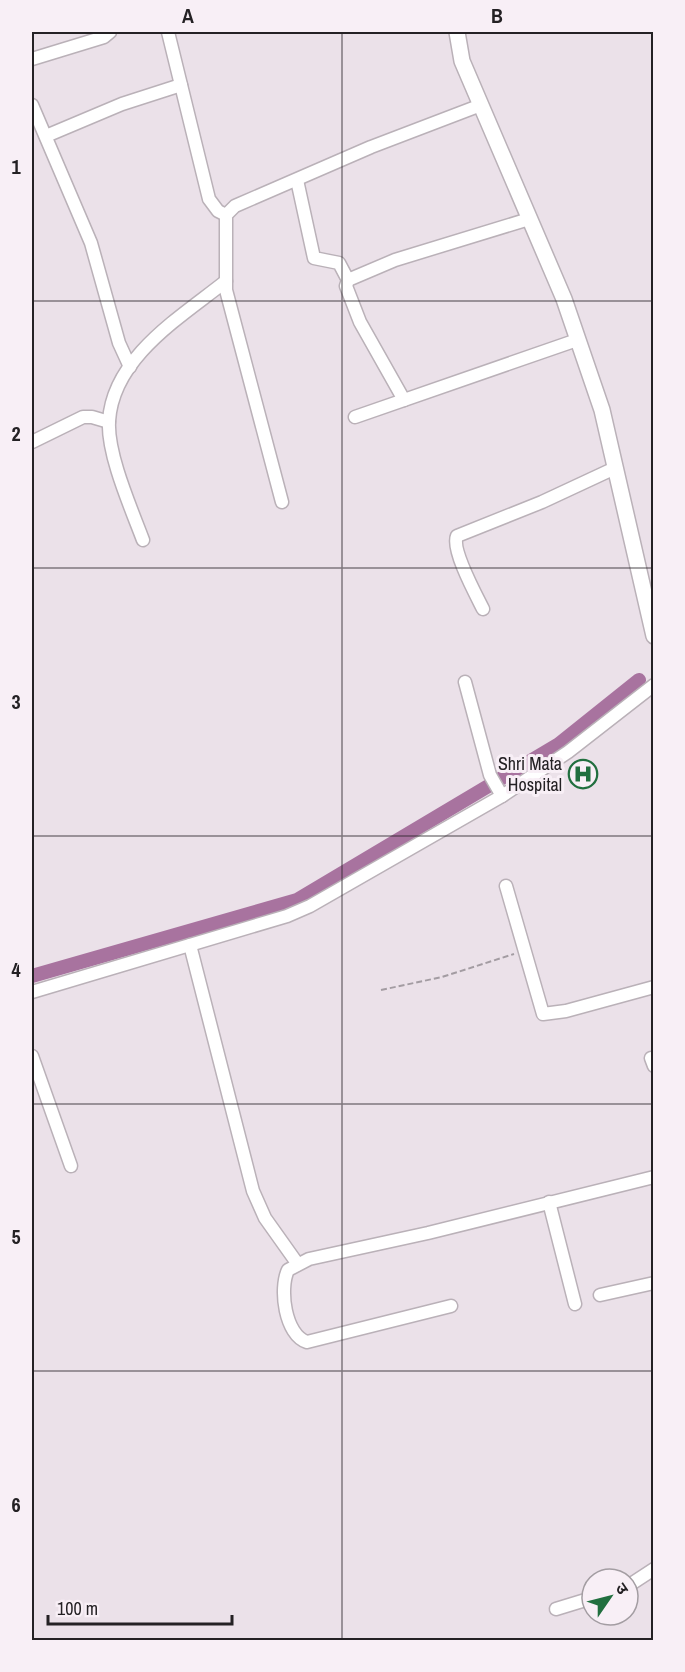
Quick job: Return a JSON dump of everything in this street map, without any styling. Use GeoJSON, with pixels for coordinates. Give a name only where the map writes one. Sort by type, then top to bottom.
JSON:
{"type":"FeatureCollection","features":[{"type":"Feature","properties":{"kind":"street"},"geometry":{"type":"LineString","coordinates":[[32,59],[104,37],[110,32]]}},
{"type":"Feature","properties":{"kind":"street"},"geometry":{"type":"LineString","coordinates":[[168,32],[209,199],[218,211],[226,215]]}},
{"type":"Feature","properties":{"kind":"street"},"geometry":{"type":"LineString","coordinates":[[457,32],[462,61],[578,340],[602,410],[653,627]]}},
{"type":"Feature","properties":{"kind":"street"},"geometry":{"type":"LineString","coordinates":[[46,136],[122,104],[181,85]]}},
{"type":"Feature","properties":{"kind":"street"},"geometry":{"type":"LineString","coordinates":[[32,105],[100,268],[119,344],[129,367]]}},
{"type":"Feature","properties":{"kind":"street"},"geometry":{"type":"LineString","coordinates":[[282,502],[230,308],[226,281],[226,215],[236,206],[371,147],[481,105]]}},
{"type":"Feature","properties":{"kind":"street"},"geometry":{"type":"LineString","coordinates":[[297,180],[314,258],[339,262],[348,280],[346,286],[360,322],[404,400]]}},
{"type":"Feature","properties":{"kind":"street"},"geometry":{"type":"LineString","coordinates":[[348,280],[395,260],[529,219]]}},
{"type":"Feature","properties":{"kind":"street"},"geometry":{"type":"LineString","coordinates":[[142,540],[122,483],[109,422],[114,397],[129,367],[146,347],[226,281]]}},
{"type":"Feature","properties":{"kind":"street"},"geometry":{"type":"LineString","coordinates":[[355,417],[578,340]]}},
{"type":"Feature","properties":{"kind":"street"},"geometry":{"type":"LineString","coordinates":[[32,442],[83,417],[109,422]]}},
{"type":"Feature","properties":{"kind":"street"},"geometry":{"type":"LineString","coordinates":[[483,609],[458,554],[455,543],[457,536],[542,502],[615,468]]}},
{"type":"Feature","properties":{"kind":"street"},"geometry":{"type":"LineString","coordinates":[[465,682],[478,737],[493,781],[501,794]]}},
{"type":"Feature","properties":{"kind":"street"},"geometry":{"type":"LineString","coordinates":[[32,992],[286,916],[310,906],[568,752],[654,685]]}},
{"type":"Feature","properties":{"kind":"street"},"geometry":{"type":"LineString","coordinates":[[506,886],[522,951],[543,1014],[566,1011],[654,987]]}},
{"type":"Feature","properties":{"kind":"street"},"geometry":{"type":"LineString","coordinates":[[190,945],[253,1191],[265,1218],[297,1263]]}},
{"type":"Feature","properties":{"kind":"street"},"geometry":{"type":"LineString","coordinates":[[32,1056],[71,1166]]}},
{"type":"Feature","properties":{"kind":"street"},"geometry":{"type":"LineString","coordinates":[[451,1306],[307,1342],[300,1340],[294,1332],[282,1289],[288,1270],[297,1263],[654,1177]]}},
{"type":"Feature","properties":{"kind":"street"},"geometry":{"type":"LineString","coordinates":[[549,1202],[575,1304]]}},
{"type":"Feature","properties":{"kind":"street"},"geometry":{"type":"LineString","coordinates":[[600,1295],[654,1283]]}},
{"type":"Feature","properties":{"kind":"street"},"geometry":{"type":"LineString","coordinates":[[640,1578],[654,1569]]}},
{"type":"Feature","properties":{"kind":"street"},"geometry":{"type":"LineString","coordinates":[[556,1609],[580,1602]]}},
{"type":"Feature","properties":{"kind":"path"},"geometry":{"type":"LineString","coordinates":[[381,990],[442,977],[522,951]]}},
{"type":"Feature","properties":{"kind":"waterway"},"geometry":{"type":"LineString","coordinates":[[32,976],[297,900],[559,744],[639,680]]}},
{"type":"Feature","properties":{"kind":"place","name":"Shri Mata Hospital"},"geometry":{"type":"Point","coordinates":[583,774]}}]}
